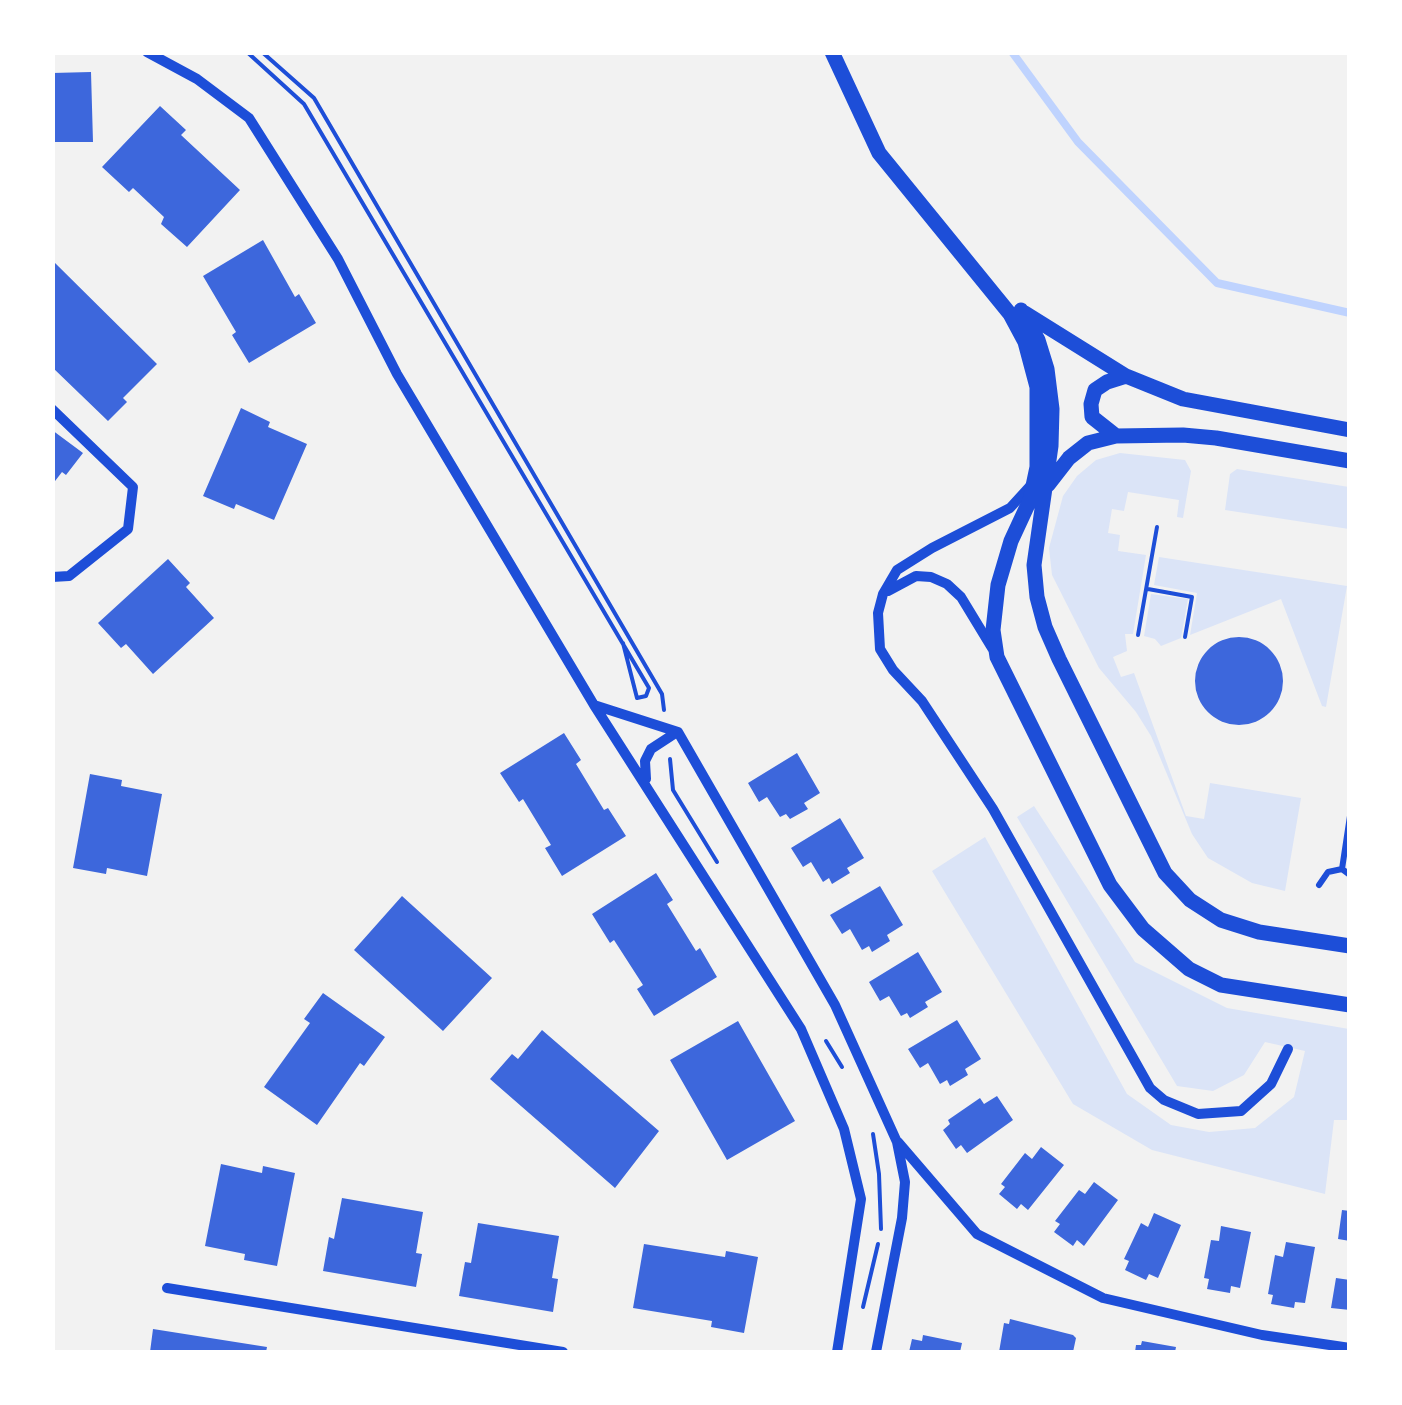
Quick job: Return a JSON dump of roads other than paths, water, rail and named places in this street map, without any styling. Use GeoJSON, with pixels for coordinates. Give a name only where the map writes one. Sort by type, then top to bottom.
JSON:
{"type":"FeatureCollection","features":[{"type":"Feature","properties":{"kind":"street"},"geometry":{"type":"LineString","coordinates":[[147,52],[198,79],[249,118],[338,259],[397,374],[594,705],[801,1029],[844,1130],[860,1199],[837,1352]]}},
{"type":"Feature","properties":{"kind":"street"},"geometry":{"type":"LineString","coordinates":[[832,52],[880,153],[1010,314],[1025,342],[1037,388],[1040,424],[1034,565],[1045,627],[1166,873],[1190,900],[1221,920],[1260,932],[1350,946]]}},
{"type":"Feature","properties":{"kind":"street"},"geometry":{"type":"LineString","coordinates":[[952,240],[1021,310],[1126,376],[1183,398],[1350,430]]}},
{"type":"Feature","properties":{"kind":"street"},"geometry":{"type":"LineString","coordinates":[[997,658],[992,630],[998,585],[1040,485],[1052,409],[1038,340],[1021,310]]}},
{"type":"Feature","properties":{"kind":"street"},"geometry":{"type":"LineString","coordinates":[[1116,436],[1092,417],[1091,404],[1096,390],[1126,376]]}},
{"type":"Feature","properties":{"kind":"street"},"geometry":{"type":"LineString","coordinates":[[52,409],[132,487],[128,529],[69,576],[52,577]]}},
{"type":"Feature","properties":{"kind":"street"},"geometry":{"type":"LineString","coordinates":[[1288,1049],[1271,1084],[1241,1111],[1198,1114],[1164,1100],[1150,1088],[993,809],[922,701],[893,670],[880,648],[876,628],[883,594],[898,570],[1010,508],[1088,444],[1116,436],[1183,435],[1350,461]]}},
{"type":"Feature","properties":{"kind":"street"},"geometry":{"type":"LineString","coordinates":[[883,594],[916,576],[947,584],[962,597],[997,658],[1110,885],[1164,949],[1189,970],[1221,985],[1349,1004]]}},
{"type":"Feature","properties":{"kind":"street"},"geometry":{"type":"LineString","coordinates":[[594,705],[670,732],[835,1005],[897,1142],[905,1182],[902,1218],[876,1352]]}},
{"type":"Feature","properties":{"kind":"street"},"geometry":{"type":"LineString","coordinates":[[646,783],[645,761],[651,749],[670,732]]}},
{"type":"Feature","properties":{"kind":"street"},"geometry":{"type":"LineString","coordinates":[[897,1142],[977,1234],[1102,1298],[1262,1335],[1350,1348]]}},
{"type":"Feature","properties":{"kind":"street"},"geometry":{"type":"LineString","coordinates":[[168,1288],[564,1352]]}},
{"type":"Feature","properties":{"kind":"lane"},"geometry":{"type":"LineString","coordinates":[[1306,454],[1350,469]]}},
{"type":"Feature","properties":{"kind":"lane"},"geometry":{"type":"LineString","coordinates":[[1318,885],[1328,872],[1346,872],[1350,816]]}},
{"type":"Feature","properties":{"kind":"waterway"},"geometry":{"type":"LineString","coordinates":[[1012,52],[1078,142],[1217,283],[1350,313]]}}]}
